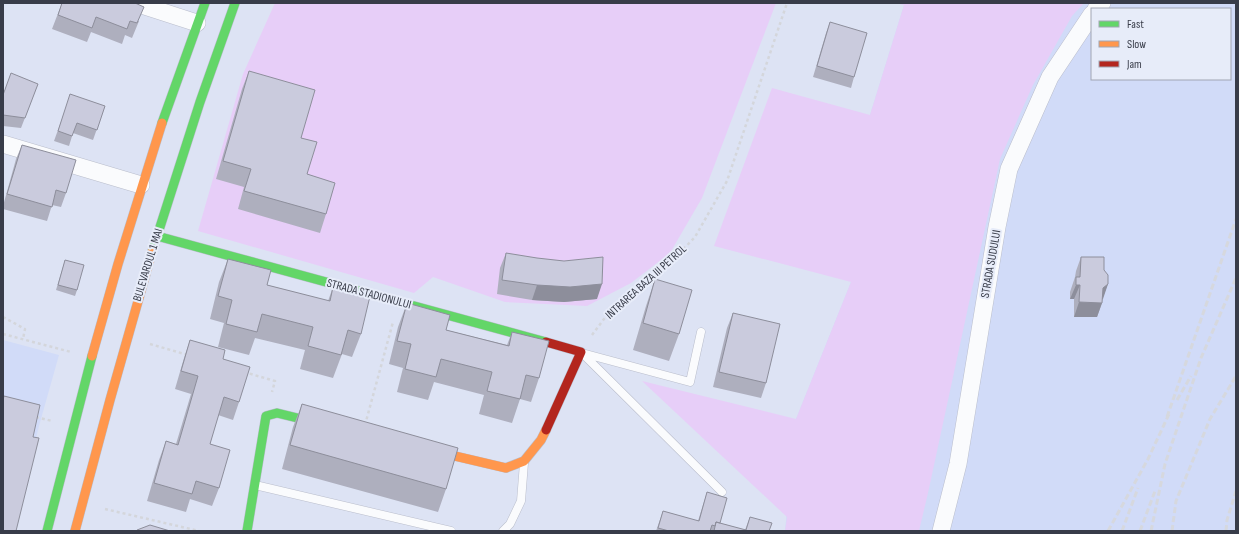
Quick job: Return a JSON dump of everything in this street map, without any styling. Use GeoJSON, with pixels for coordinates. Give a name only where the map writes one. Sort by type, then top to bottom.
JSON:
{"type":"FeatureCollection","features":[{"type":"Feature","properties":{"kind":"main road"},"geometry":{"type":"LineString","coordinates":[[47,531],[99,333],[142,185],[175,84],[205,3]]}},
{"type":"Feature","properties":{"kind":"main road","name":"BULEVARDUL 1 MAI"},"geometry":{"type":"LineString","coordinates":[[75,531],[113,385],[182,152],[235,3]]}},
{"type":"Feature","properties":{"kind":"main road","name":"STRADA STADIONULUI"},"geometry":{"type":"LineString","coordinates":[[157,236],[581,352]]}},
{"type":"Feature","properties":{"kind":"main road"},"geometry":{"type":"LineString","coordinates":[[416,446],[506,468],[524,461],[541,440],[581,352]]}},
{"type":"Feature","properties":{"kind":"main road"},"geometry":{"type":"LineString","coordinates":[[247,531],[266,416],[276,413],[334,426]]}},
{"type":"Feature","properties":{"kind":"street"},"geometry":{"type":"LineString","coordinates":[[135,3],[197,23]]}},
{"type":"Feature","properties":{"kind":"street","name":"STRADA SUDULUI"},"geometry":{"type":"LineString","coordinates":[[941,531],[958,464],[997,227],[1009,169],[1050,77],[1091,16]]}},
{"type":"Feature","properties":{"kind":"street"},"geometry":{"type":"LineString","coordinates":[[3,144],[142,185]]}},
{"type":"Feature","properties":{"kind":"lane"},"geometry":{"type":"LineString","coordinates":[[581,352],[690,382],[701,332]]}},
{"type":"Feature","properties":{"kind":"lane"},"geometry":{"type":"LineString","coordinates":[[581,352],[722,492]]}},
{"type":"Feature","properties":{"kind":"lane"},"geometry":{"type":"LineString","coordinates":[[503,531],[510,524],[521,501],[524,461]]}},
{"type":"Feature","properties":{"kind":"lane"},"geometry":{"type":"LineString","coordinates":[[254,485],[451,531]]}},
{"type":"Feature","properties":{"kind":"path","name":"INTRAREA BAZA III PETROL"},"geometry":{"type":"LineString","coordinates":[[581,352],[607,315],[671,262],[695,237],[727,181],[787,3]]}},
{"type":"Feature","properties":{"kind":"path"},"geometry":{"type":"LineString","coordinates":[[365,426],[399,302]]}},
{"type":"Feature","properties":{"kind":"path"},"geometry":{"type":"LineString","coordinates":[[3,317],[25,329],[22,339]]}},
{"type":"Feature","properties":{"kind":"path"},"geometry":{"type":"LineString","coordinates":[[3,334],[73,353]]}},
{"type":"Feature","properties":{"kind":"path"},"geometry":{"type":"LineString","coordinates":[[150,344],[194,357]]}},
{"type":"Feature","properties":{"kind":"path"},"geometry":{"type":"LineString","coordinates":[[238,370],[275,381],[266,416]]}},
{"type":"Feature","properties":{"kind":"path"},"geometry":{"type":"LineString","coordinates":[[34,416],[53,421]]}},
{"type":"Feature","properties":{"kind":"path"},"geometry":{"type":"LineString","coordinates":[[106,509],[198,531]]}},
{"type":"Feature","properties":{"kind":"shaded area"},"geometry":{"type":"Polygon","coordinates":[[[275,3],[776,3],[702,198],[670,253],[631,283],[587,306],[505,302],[433,277],[414,293],[198,231],[243,74],[275,3]]]}},
{"type":"Feature","properties":{"kind":"shaded area"},"geometry":{"type":"Polygon","coordinates":[[[896,3],[1236,3],[1236,531],[785,531],[796,419],[851,282],[870,115],[904,5],[896,3]]]}},
{"type":"Feature","properties":{"kind":"shaded area"},"geometry":{"type":"Polygon","coordinates":[[[896,3],[1084,3],[1072,16],[1033,85],[1000,159],[919,531],[785,531],[787,517],[642,381],[796,419],[851,282],[714,246],[772,88],[870,115],[904,5],[896,3]]]}},
{"type":"Feature","properties":{"kind":"shaded area"},"geometry":{"type":"Polygon","coordinates":[[[3,340],[59,355],[39,426],[13,531],[3,531],[3,340]]]}},
{"type":"Feature","properties":{"kind":"building"},"geometry":{"type":"Polygon","coordinates":[[[62,3],[135,3],[144,7],[137,23],[130,21],[127,29],[96,17],[92,28],[58,15],[62,3]]]}},
{"type":"Feature","properties":{"kind":"building"},"geometry":{"type":"Polygon","coordinates":[[[830,22],[867,33],[854,77],[817,66],[830,22]]]}},
{"type":"Feature","properties":{"kind":"building"},"geometry":{"type":"Polygon","coordinates":[[[249,71],[315,90],[301,138],[317,142],[307,174],[335,183],[326,214],[244,191],[251,169],[223,161],[249,71]]]}},
{"type":"Feature","properties":{"kind":"building"},"geometry":{"type":"Polygon","coordinates":[[[11,73],[38,84],[25,118],[3,115],[3,95],[11,73]]]}},
{"type":"Feature","properties":{"kind":"building"},"geometry":{"type":"Polygon","coordinates":[[[70,94],[105,106],[97,130],[77,123],[72,136],[58,131],[70,94]]]}},
{"type":"Feature","properties":{"kind":"building"},"geometry":{"type":"Polygon","coordinates":[[[22,145],[76,160],[66,193],[56,190],[52,207],[7,194],[22,145]]]}},
{"type":"Feature","properties":{"kind":"building"},"geometry":{"type":"Polygon","coordinates":[[[506,253],[564,261],[603,257],[602,284],[570,287],[537,285],[502,280],[506,253]]]}},
{"type":"Feature","properties":{"kind":"building"},"geometry":{"type":"Polygon","coordinates":[[[1081,257],[1104,257],[1104,270],[1108,275],[1108,284],[1103,288],[1102,303],[1079,302],[1080,285],[1076,285],[1076,277],[1080,277],[1081,257]]]}},
{"type":"Feature","properties":{"kind":"building"},"geometry":{"type":"Polygon","coordinates":[[[228,259],[271,270],[267,285],[330,301],[333,287],[370,296],[361,334],[348,330],[341,355],[308,346],[313,327],[262,314],[257,332],[226,324],[232,300],[218,296],[228,259]]]}},
{"type":"Feature","properties":{"kind":"building"},"geometry":{"type":"Polygon","coordinates":[[[65,260],[84,265],[77,290],[58,285],[65,260]]]}},
{"type":"Feature","properties":{"kind":"building"},"geometry":{"type":"Polygon","coordinates":[[[655,279],[692,290],[679,334],[643,323],[655,279]]]}},
{"type":"Feature","properties":{"kind":"building"},"geometry":{"type":"Polygon","coordinates":[[[407,303],[450,315],[446,330],[509,346],[512,332],[549,341],[539,378],[526,375],[520,399],[487,391],[492,372],[441,359],[436,377],[405,369],[411,344],[397,341],[407,303]]]}},
{"type":"Feature","properties":{"kind":"building"},"geometry":{"type":"Polygon","coordinates":[[[733,313],[780,324],[766,383],[719,372],[733,313]]]}},
{"type":"Feature","properties":{"kind":"building"},"geometry":{"type":"Polygon","coordinates":[[[190,340],[225,350],[223,359],[250,367],[239,402],[224,397],[210,444],[230,450],[219,488],[196,481],[192,494],[154,483],[166,441],[178,445],[198,376],[181,371],[190,340]]]}},
{"type":"Feature","properties":{"kind":"building"},"geometry":{"type":"Polygon","coordinates":[[[4,396],[40,405],[33,437],[39,438],[16,531],[3,531],[4,396]]]}},
{"type":"Feature","properties":{"kind":"building"},"geometry":{"type":"Polygon","coordinates":[[[302,404],[458,448],[446,489],[290,445],[302,404]]]}},
{"type":"Feature","properties":{"kind":"building"},"geometry":{"type":"Polygon","coordinates":[[[707,492],[727,498],[720,523],[716,522],[715,526],[712,525],[710,531],[669,531],[658,528],[663,511],[699,521],[707,492]]]}},
{"type":"Feature","properties":{"kind":"building"},"geometry":{"type":"Polygon","coordinates":[[[750,517],[772,523],[769,531],[714,531],[716,522],[746,530],[750,517]]]}},
{"type":"Feature","properties":{"kind":"building"},"geometry":{"type":"Polygon","coordinates":[[[150,525],[170,531],[137,531],[150,525]]]}},
{"type":"Feature","properties":{"kind":"railway"},"geometry":{"type":"LineString","coordinates":[[1167,417],[1236,219]]}},
{"type":"Feature","properties":{"kind":"railway"},"geometry":{"type":"LineString","coordinates":[[1151,531],[1165,464],[1201,358],[1236,278]]}},
{"type":"Feature","properties":{"kind":"railway"},"geometry":{"type":"LineString","coordinates":[[1177,400],[1191,376]]}},
{"type":"Feature","properties":{"kind":"railway"},"geometry":{"type":"LineString","coordinates":[[1172,531],[1176,501],[1210,419],[1236,376]]}},
{"type":"Feature","properties":{"kind":"railway"},"geometry":{"type":"LineString","coordinates":[[1108,531],[1148,459],[1170,412]]}},
{"type":"Feature","properties":{"kind":"railway"},"geometry":{"type":"LineString","coordinates":[[1122,531],[1138,488]]}},
{"type":"Feature","properties":{"kind":"railway"},"geometry":{"type":"LineString","coordinates":[[1140,531],[1155,491]]}},
{"type":"Feature","properties":{"kind":"railway"},"geometry":{"type":"LineString","coordinates":[[1226,531],[1227,520],[1236,491]]}},
{"type":"Feature","properties":{"kind":"traffic: fast"},"geometry":{"type":"LineString","coordinates":[[162,123],[205,3]]}},
{"type":"Feature","properties":{"kind":"traffic: fast"},"geometry":{"type":"LineString","coordinates":[[152,252],[200,102],[235,3]]}},
{"type":"Feature","properties":{"kind":"traffic: fast"},"geometry":{"type":"LineString","coordinates":[[157,236],[546,342]]}},
{"type":"Feature","properties":{"kind":"traffic: fast"},"geometry":{"type":"LineString","coordinates":[[47,531],[92,356]]}},
{"type":"Feature","properties":{"kind":"traffic: fast"},"geometry":{"type":"LineString","coordinates":[[247,531],[266,416],[277,413],[326,425]]}},
{"type":"Feature","properties":{"kind":"traffic: slow"},"geometry":{"type":"LineString","coordinates":[[92,356],[118,264],[162,123]]}},
{"type":"Feature","properties":{"kind":"traffic: slow"},"geometry":{"type":"LineString","coordinates":[[75,531],[152,252]]}},
{"type":"Feature","properties":{"kind":"traffic: slow"},"geometry":{"type":"LineString","coordinates":[[425,449],[506,468],[524,461],[541,440],[546,430]]}},
{"type":"Feature","properties":{"kind":"traffic: jam"},"geometry":{"type":"LineString","coordinates":[[546,342],[581,352],[546,430]]}}]}
